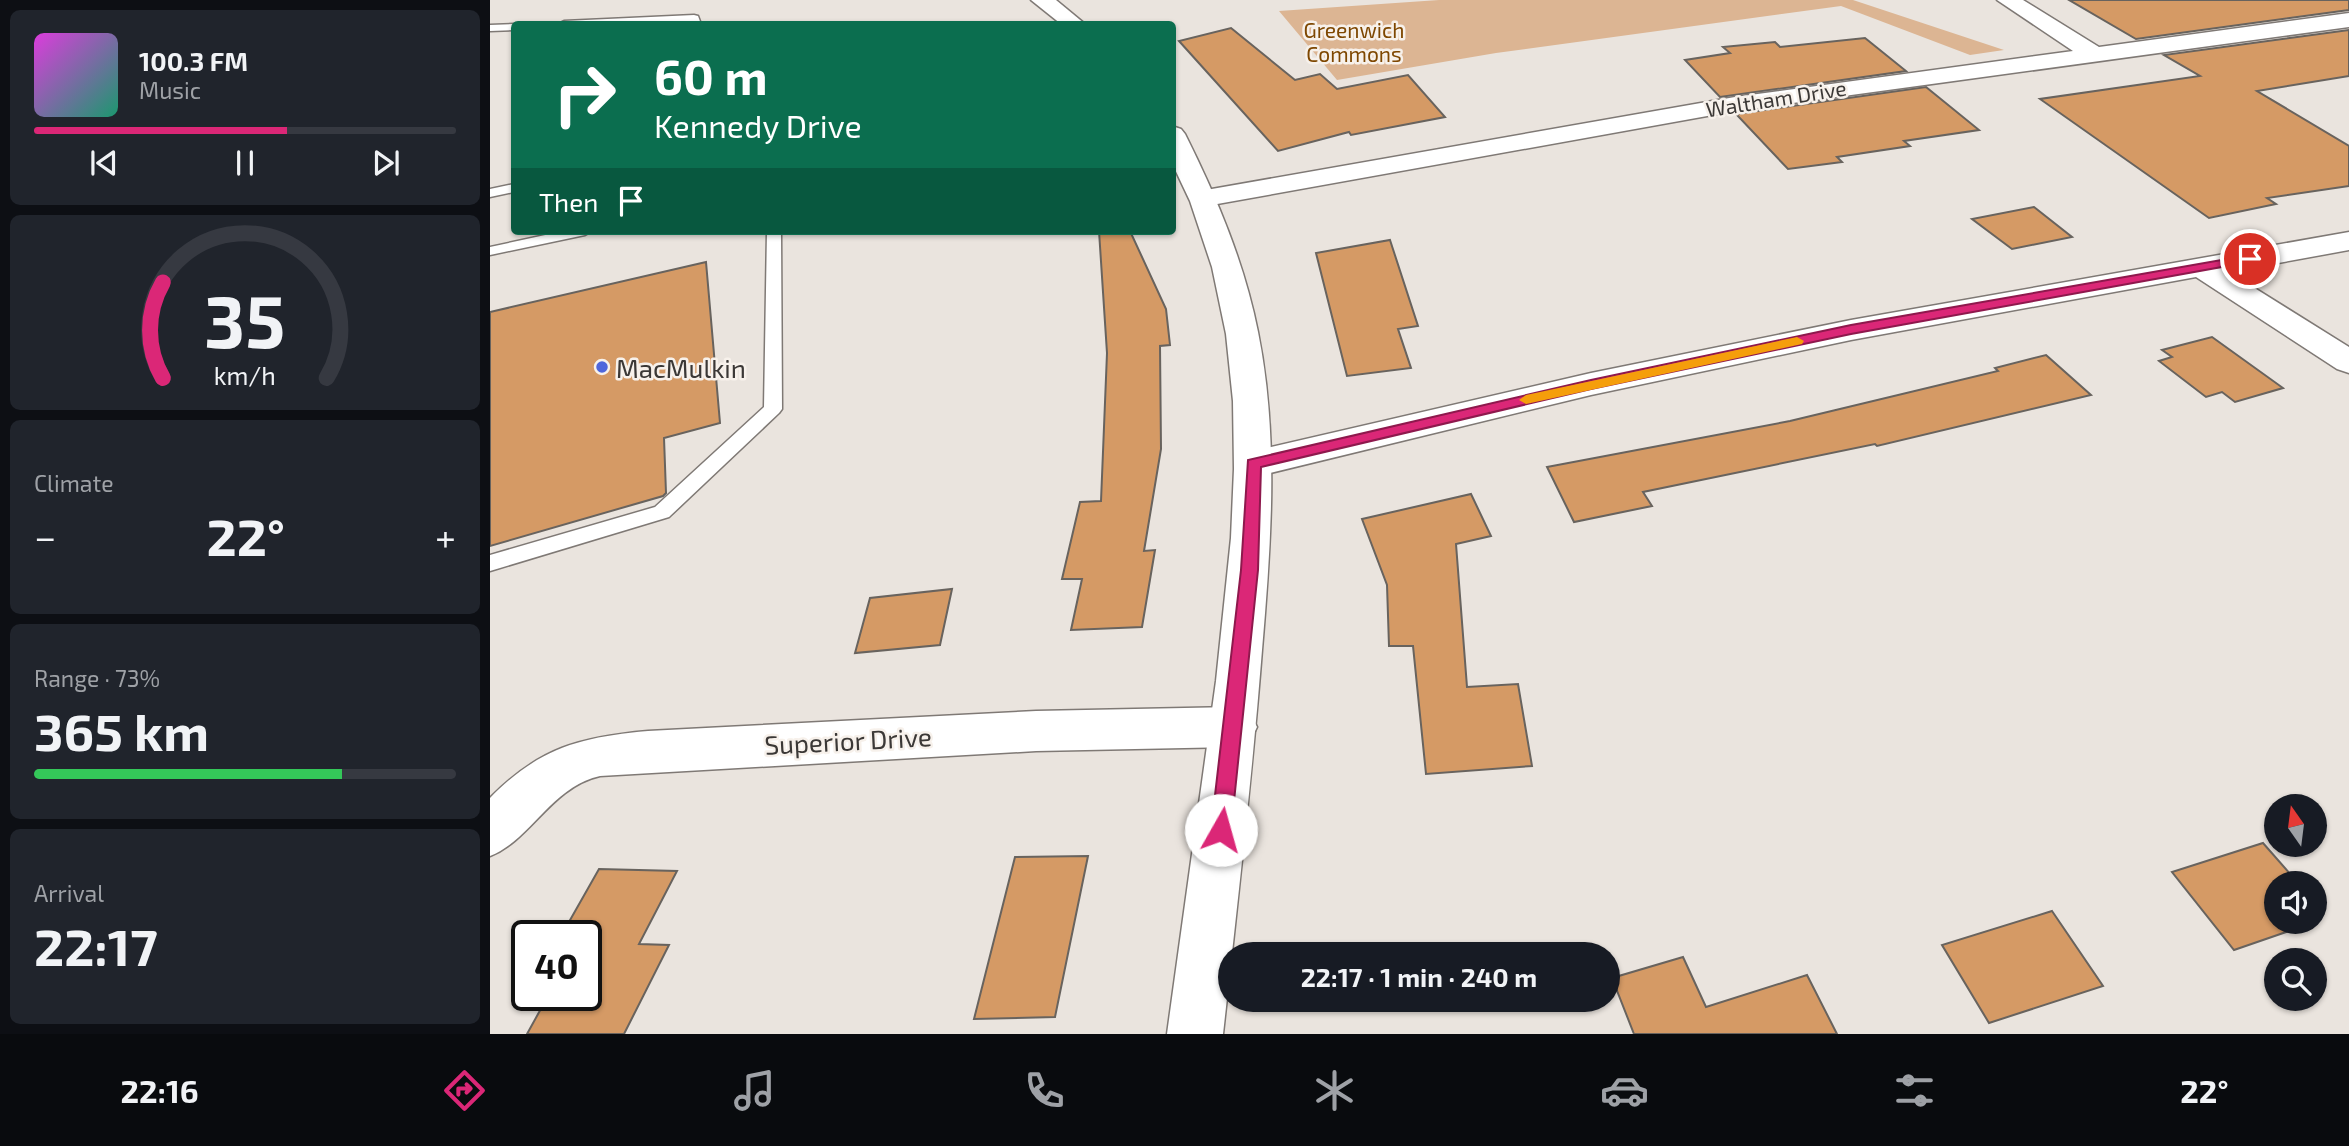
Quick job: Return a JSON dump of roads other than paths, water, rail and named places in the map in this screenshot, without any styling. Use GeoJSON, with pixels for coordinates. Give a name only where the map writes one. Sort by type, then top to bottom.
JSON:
{"type":"FeatureCollection","features":[{"type":"Feature","properties":{"kind":"street"},"geometry":{"type":"LineString","coordinates":[[1042,0],[1070,21]]}},
{"type":"Feature","properties":{"kind":"street"},"geometry":{"type":"LineString","coordinates":[[2008,0],[2092,54]]}},
{"type":"Feature","properties":{"kind":"street","name":"Waltham Drive"},"geometry":{"type":"LineString","coordinates":[[1206,198],[1735,104],[2349,20]]}},
{"type":"Feature","properties":{"kind":"street"},"geometry":{"type":"LineString","coordinates":[[1176,142],[1206,198],[1228,262],[1252,399],[1254,464],[1250,570],[1234,727],[1195,1034]]}},
{"type":"Feature","properties":{"kind":"street"},"geometry":{"type":"LineString","coordinates":[[1254,464],[1591,384],[1851,330],[2349,241]]}},
{"type":"Feature","properties":{"kind":"street"},"geometry":{"type":"LineString","coordinates":[[2201,267],[2349,362]]}},
{"type":"Feature","properties":{"kind":"street","name":"Superior Drive"},"geometry":{"type":"LineString","coordinates":[[490,833],[508,812],[544,780],[592,758],[648,751],[1036,731],[1234,727]]}},
{"type":"Feature","properties":{"kind":"lane"},"geometry":{"type":"LineString","coordinates":[[629,21],[694,18],[695,21]]}},
{"type":"Feature","properties":{"kind":"lane"},"geometry":{"type":"LineString","coordinates":[[490,28],[511,27]]}},
{"type":"Feature","properties":{"kind":"lane"},"geometry":{"type":"LineString","coordinates":[[490,193],[511,189]]}},
{"type":"Feature","properties":{"kind":"lane"},"geometry":{"type":"LineString","coordinates":[[490,251],[566,235]]}},
{"type":"Feature","properties":{"kind":"lane"},"geometry":{"type":"LineString","coordinates":[[490,563],[662,512],[773,409],[774,235]]}},
{"type":"Feature","properties":{"kind":"place","name":"MacMulkin"},"geometry":{"type":"Point","coordinates":[602,367]}},
{"type":"Feature","properties":{"kind":"park label","name":"Greenwich Commons"},"geometry":{"type":"Point","coordinates":[1354,41]}}]}
